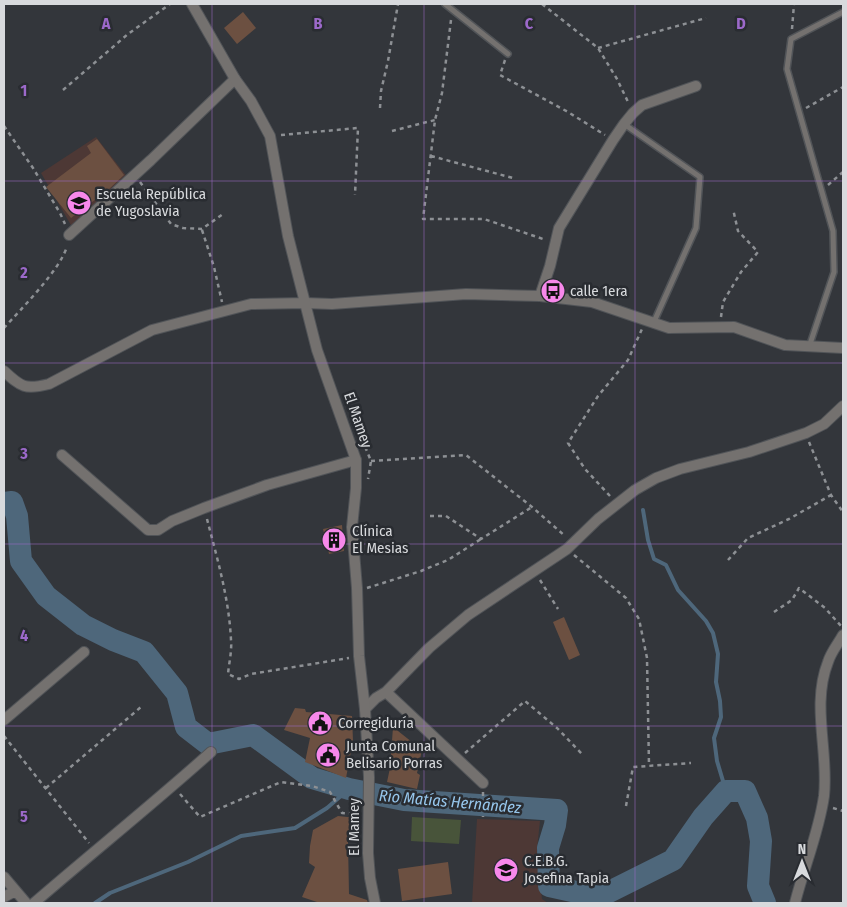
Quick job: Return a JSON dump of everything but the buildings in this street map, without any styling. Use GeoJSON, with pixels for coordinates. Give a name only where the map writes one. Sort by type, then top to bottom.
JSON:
{"type":"FeatureCollection","features":[{"type":"Feature","properties":{"kind":"street","name":"El Mamey"},"geometry":{"type":"LineString","coordinates":[[192,4],[270,136],[288,236],[317,350],[356,460],[356,488],[352,527],[357,588],[359,656],[365,709],[369,778],[370,878],[375,903]]}},
{"type":"Feature","properties":{"kind":"street"},"geometry":{"type":"LineString","coordinates":[[70,235],[235,79]]}},
{"type":"Feature","properties":{"kind":"street"},"geometry":{"type":"LineString","coordinates":[[540,296],[550,266],[559,228],[624,124],[633,112],[642,105],[696,86]]}},
{"type":"Feature","properties":{"kind":"street"},"geometry":{"type":"LineString","coordinates":[[4,371],[20,385],[37,387],[49,384],[152,330],[224,310],[262,303],[332,304],[466,294],[540,296],[592,302],[649,322],[676,329],[719,326],[734,327],[785,345],[843,348]]}},
{"type":"Feature","properties":{"kind":"street"},"geometry":{"type":"LineString","coordinates":[[365,709],[386,692],[429,648],[468,615],[535,572],[570,546],[598,519],[635,490],[668,473],[756,450],[806,433],[824,424],[843,406]]}},
{"type":"Feature","properties":{"kind":"street"},"geometry":{"type":"LineString","coordinates":[[62,455],[148,530],[158,530],[172,521],[268,485],[356,460]]}},
{"type":"Feature","properties":{"kind":"street"},"geometry":{"type":"LineString","coordinates":[[795,903],[821,815],[824,794],[821,709],[822,680],[831,655],[843,636]]}},
{"type":"Feature","properties":{"kind":"street"},"geometry":{"type":"LineString","coordinates":[[4,720],[84,652]]}},
{"type":"Feature","properties":{"kind":"street"},"geometry":{"type":"LineString","coordinates":[[386,692],[483,783]]}},
{"type":"Feature","properties":{"kind":"street"},"geometry":{"type":"LineString","coordinates":[[34,903],[173,786],[210,752]]}},
{"type":"Feature","properties":{"kind":"street"},"geometry":{"type":"LineString","coordinates":[[4,877],[26,903]]}},
{"type":"Feature","properties":{"kind":"street"},"geometry":{"type":"LineString","coordinates":[[4,898],[15,891]]}},
{"type":"Feature","properties":{"kind":"lane"},"geometry":{"type":"LineString","coordinates":[[445,4],[508,54]]}},
{"type":"Feature","properties":{"kind":"lane"},"geometry":{"type":"LineString","coordinates":[[809,347],[834,272],[833,231],[786,70],[791,39],[843,12]]}},
{"type":"Feature","properties":{"kind":"lane"},"geometry":{"type":"LineString","coordinates":[[624,124],[700,177],[696,228],[649,322]]}},
{"type":"Feature","properties":{"kind":"path"},"geometry":{"type":"LineString","coordinates":[[62,90],[128,34],[170,4]]}},
{"type":"Feature","properties":{"kind":"path"},"geometry":{"type":"LineString","coordinates":[[380,108],[380,91],[388,61],[398,4]]}},
{"type":"Feature","properties":{"kind":"path"},"geometry":{"type":"LineString","coordinates":[[542,4],[543,7],[598,48],[617,79],[633,112]]}},
{"type":"Feature","properties":{"kind":"path"},"geometry":{"type":"LineString","coordinates":[[791,39],[794,4]]}},
{"type":"Feature","properties":{"kind":"path"},"geometry":{"type":"LineString","coordinates":[[453,10],[442,93],[435,120],[423,219],[484,219],[554,243]]}},
{"type":"Feature","properties":{"kind":"path"},"geometry":{"type":"LineString","coordinates":[[598,48],[706,18]]}},
{"type":"Feature","properties":{"kind":"path"},"geometry":{"type":"LineString","coordinates":[[508,54],[500,75],[568,112],[613,140]]}},
{"type":"Feature","properties":{"kind":"path"},"geometry":{"type":"LineString","coordinates":[[798,113],[843,87]]}},
{"type":"Feature","properties":{"kind":"path"},"geometry":{"type":"LineString","coordinates":[[392,131],[435,120]]}},
{"type":"Feature","properties":{"kind":"path"},"geometry":{"type":"LineString","coordinates":[[4,126],[33,168],[60,213],[70,235],[66,251],[52,273],[4,328]]}},
{"type":"Feature","properties":{"kind":"path"},"geometry":{"type":"LineString","coordinates":[[270,136],[358,128],[356,195]]}},
{"type":"Feature","properties":{"kind":"path"},"geometry":{"type":"LineString","coordinates":[[431,156],[513,178]]}},
{"type":"Feature","properties":{"kind":"path"},"geometry":{"type":"LineString","coordinates":[[821,191],[843,172]]}},
{"type":"Feature","properties":{"kind":"path"},"geometry":{"type":"LineString","coordinates":[[135,175],[171,224],[183,228],[202,229],[223,214]]}},
{"type":"Feature","properties":{"kind":"path"},"geometry":{"type":"LineString","coordinates":[[719,326],[723,302],[741,272],[758,252],[738,231],[733,209]]}},
{"type":"Feature","properties":{"kind":"path"},"geometry":{"type":"LineString","coordinates":[[202,229],[214,267],[224,310]]}},
{"type":"Feature","properties":{"kind":"path"},"geometry":{"type":"LineString","coordinates":[[618,503],[586,469],[568,443],[598,396],[628,360],[649,322]]}},
{"type":"Feature","properties":{"kind":"path"},"geometry":{"type":"LineString","coordinates":[[806,433],[831,495],[843,512]]}},
{"type":"Feature","properties":{"kind":"path"},"geometry":{"type":"LineString","coordinates":[[371,461],[466,455],[532,507],[570,546],[626,598],[639,619],[646,658],[649,766]]}},
{"type":"Feature","properties":{"kind":"path"},"geometry":{"type":"LineString","coordinates":[[728,560],[748,538],[789,519],[831,495]]}},
{"type":"Feature","properties":{"kind":"path"},"geometry":{"type":"LineString","coordinates":[[363,589],[448,560],[532,507]]}},
{"type":"Feature","properties":{"kind":"path"},"geometry":{"type":"LineString","coordinates":[[204,508],[228,610],[231,641],[228,674],[239,679],[251,674],[359,656]]}},
{"type":"Feature","properties":{"kind":"path"},"geometry":{"type":"LineString","coordinates":[[430,516],[446,516],[481,539]]}},
{"type":"Feature","properties":{"kind":"path"},"geometry":{"type":"LineString","coordinates":[[535,572],[558,609]]}},
{"type":"Feature","properties":{"kind":"path"},"geometry":{"type":"LineString","coordinates":[[774,612],[792,600],[799,588],[825,608],[843,629]]}},
{"type":"Feature","properties":{"kind":"path"},"geometry":{"type":"LineString","coordinates":[[458,759],[525,701],[557,728],[582,754]]}},
{"type":"Feature","properties":{"kind":"path"},"geometry":{"type":"LineString","coordinates":[[46,788],[141,707]]}},
{"type":"Feature","properties":{"kind":"path"},"geometry":{"type":"LineString","coordinates":[[4,736],[95,850]]}},
{"type":"Feature","properties":{"kind":"path"},"geometry":{"type":"LineString","coordinates":[[626,806],[633,767],[691,763]]}},
{"type":"Feature","properties":{"kind":"path"},"geometry":{"type":"LineString","coordinates":[[173,786],[200,817],[281,782],[312,786],[330,792],[342,813],[368,812]]}},
{"type":"Feature","properties":{"kind":"path"},"geometry":{"type":"LineString","coordinates":[[483,783],[483,817]]}},
{"type":"Feature","properties":{"kind":"shaded area","name":"Escuela República de Yugoslavia"},"geometry":{"type":"Polygon","coordinates":[[[96,137],[128,178],[72,227],[41,173],[96,137]]]}},
{"type":"Feature","properties":{"kind":"shaded area","name":"C.E.B.G. Josefina Tapia"},"geometry":{"type":"Polygon","coordinates":[[[477,819],[540,821],[537,849],[542,899],[548,903],[472,903],[477,819]]]}},
{"type":"Feature","properties":{"kind":"green space"},"geometry":{"type":"Polygon","coordinates":[[[412,817],[461,820],[459,844],[411,841],[412,817]]]}},
{"type":"Feature","properties":{"kind":"waterway","name":"Río Matías Hernández"},"geometry":{"type":"LineString","coordinates":[[4,503],[12,502],[17,516],[21,561],[46,596],[83,625],[113,640],[144,652],[177,693],[186,727],[208,744],[253,735],[312,778],[349,789],[404,800],[557,810],[555,825],[548,848],[549,886],[599,897],[673,860],[703,817],[726,791],[745,791],[757,818],[761,841],[758,886],[765,903]]}},
{"type":"Feature","properties":{"kind":"waterway"},"geometry":{"type":"LineString","coordinates":[[643,510],[648,540],[654,559],[666,565],[678,590],[706,621],[713,633],[718,654],[716,682],[721,717],[714,738],[717,761],[726,791]]}},
{"type":"Feature","properties":{"kind":"waterway"},"geometry":{"type":"LineString","coordinates":[[95,903],[110,893],[188,862],[241,836],[295,828],[327,808],[349,789]]}},
{"type":"Feature","properties":{"kind":"place","name":"Escuela República de Yugoslavia"},"geometry":{"type":"Point","coordinates":[79,203]}},
{"type":"Feature","properties":{"kind":"place","name":"calle 1era"},"geometry":{"type":"Point","coordinates":[553,291]}},
{"type":"Feature","properties":{"kind":"place","name":"Clínica El Mesias"},"geometry":{"type":"Point","coordinates":[334,540]}},
{"type":"Feature","properties":{"kind":"place","name":"Corregiduría"},"geometry":{"type":"Point","coordinates":[320,723]}},
{"type":"Feature","properties":{"kind":"place","name":"Junta Comunal Belisario Porras"},"geometry":{"type":"Point","coordinates":[328,755]}},
{"type":"Feature","properties":{"kind":"place","name":"C.E.B.G. Josefina Tapia"},"geometry":{"type":"Point","coordinates":[506,870]}}]}
